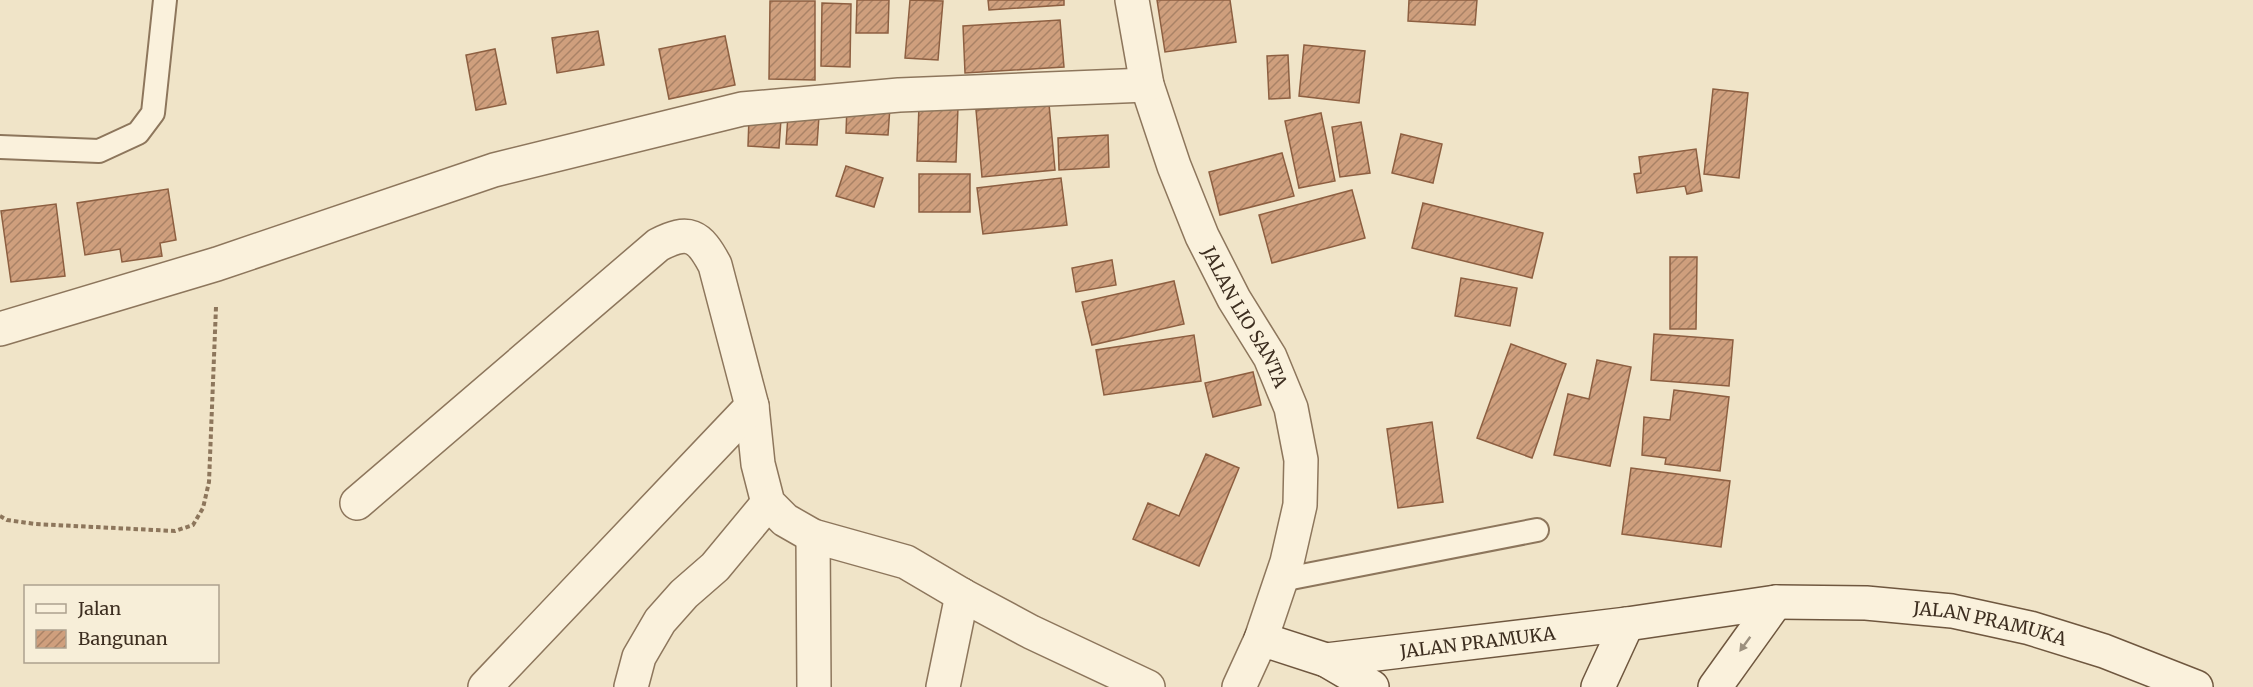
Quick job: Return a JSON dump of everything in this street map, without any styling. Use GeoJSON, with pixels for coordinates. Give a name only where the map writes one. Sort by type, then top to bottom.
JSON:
{"type":"FeatureCollection","features":[{"type":"Feature","properties":{"kind":"street","name":"JALAN LIO SANTA"},"geometry":{"type":"LineString","coordinates":[[1132,0],[1147,85],[1174,166],[1202,236],[1234,298],[1270,357],[1291,408],[1301,460],[1300,506],[1281,580],[1261,639],[1239,687]]}},
{"type":"Feature","properties":{"kind":"street"},"geometry":{"type":"LineString","coordinates":[[0,329],[217,264],[494,170],[742,109],[899,95],[1147,85]]}},
{"type":"Feature","properties":{"kind":"street"},"geometry":{"type":"LineString","coordinates":[[357,503],[658,245],[684,235],[700,241],[715,265],[752,406],[758,464],[768,503],[785,520],[813,536],[906,562],[1031,632],[1148,687]]}},
{"type":"Feature","properties":{"kind":"street"},"geometry":{"type":"LineString","coordinates":[[485,687],[752,406]]}},
{"type":"Feature","properties":{"kind":"street"},"geometry":{"type":"LineString","coordinates":[[631,687],[639,657],[660,621],[684,594],[715,567],[768,503]]}},
{"type":"Feature","properties":{"kind":"street"},"geometry":{"type":"LineString","coordinates":[[813,536],[814,687]]}},
{"type":"Feature","properties":{"kind":"street"},"geometry":{"type":"LineString","coordinates":[[943,687],[962,595]]}},
{"type":"Feature","properties":{"kind":"street"},"geometry":{"type":"LineString","coordinates":[[1715,687],[1776,602]]}},
{"type":"Feature","properties":{"kind":"street","name":"JALAN PRAMUKA"},"geometry":{"type":"LineString","coordinates":[[1326,660],[1627,624],[1776,602],[1866,603],[1952,610],[2030,628],[2104,651],[2196,687]]}},
{"type":"Feature","properties":{"kind":"street"},"geometry":{"type":"LineString","coordinates":[[1598,687],[1627,624]]}},
{"type":"Feature","properties":{"kind":"street","name":"JALAN PRAMUKA"},"geometry":{"type":"LineString","coordinates":[[1261,639],[1326,660],[1372,687]]}},
{"type":"Feature","properties":{"kind":"lane"},"geometry":{"type":"LineString","coordinates":[[0,147],[99,151],[138,133],[153,113],[165,0]]}},
{"type":"Feature","properties":{"kind":"lane"},"geometry":{"type":"LineString","coordinates":[[1281,580],[1537,531]]}},
{"type":"Feature","properties":{"kind":"path"},"geometry":{"type":"LineString","coordinates":[[0,516],[7,520],[35,524],[175,531],[193,525],[203,508],[209,482],[217,264]]}},
{"type":"Feature","properties":{"kind":"building"},"geometry":{"type":"Polygon","coordinates":[[[857,0],[889,0],[888,33],[856,33],[857,0]]]}},
{"type":"Feature","properties":{"kind":"building"},"geometry":{"type":"Polygon","coordinates":[[[910,0],[943,1],[938,60],[905,58],[910,0]]]}},
{"type":"Feature","properties":{"kind":"building"},"geometry":{"type":"Polygon","coordinates":[[[988,0],[1064,0],[1064,5],[989,10],[988,0]]]}},
{"type":"Feature","properties":{"kind":"building"},"geometry":{"type":"Polygon","coordinates":[[[1157,0],[1230,0],[1236,42],[1165,52],[1157,0]]]}},
{"type":"Feature","properties":{"kind":"building"},"geometry":{"type":"Polygon","coordinates":[[[1409,0],[1477,0],[1475,25],[1408,21],[1409,0]]]}},
{"type":"Feature","properties":{"kind":"building"},"geometry":{"type":"Polygon","coordinates":[[[770,1],[815,1],[815,80],[769,79],[770,1]]]}},
{"type":"Feature","properties":{"kind":"building"},"geometry":{"type":"Polygon","coordinates":[[[822,3],[851,4],[850,67],[821,66],[822,3]]]}},
{"type":"Feature","properties":{"kind":"building"},"geometry":{"type":"Polygon","coordinates":[[[1060,20],[1064,67],[965,73],[963,26],[1060,20]]]}},
{"type":"Feature","properties":{"kind":"building"},"geometry":{"type":"Polygon","coordinates":[[[598,31],[604,65],[557,73],[552,38],[598,31]]]}},
{"type":"Feature","properties":{"kind":"building"},"geometry":{"type":"Polygon","coordinates":[[[725,36],[735,85],[669,99],[659,49],[725,36]]]}},
{"type":"Feature","properties":{"kind":"building"},"geometry":{"type":"Polygon","coordinates":[[[1304,45],[1365,51],[1359,103],[1299,96],[1304,45]]]}},
{"type":"Feature","properties":{"kind":"building"},"geometry":{"type":"Polygon","coordinates":[[[495,49],[506,104],[476,110],[466,55],[495,49]]]}},
{"type":"Feature","properties":{"kind":"building"},"geometry":{"type":"Polygon","coordinates":[[[1288,55],[1290,98],[1269,99],[1267,56],[1288,55]]]}},
{"type":"Feature","properties":{"kind":"building"},"geometry":{"type":"Polygon","coordinates":[[[1713,89],[1748,93],[1739,178],[1704,174],[1713,89]]]}},
{"type":"Feature","properties":{"kind":"building"},"geometry":{"type":"Polygon","coordinates":[[[1049,104],[1055,170],[982,177],[976,110],[1049,104]]]}},
{"type":"Feature","properties":{"kind":"building"},"geometry":{"type":"Polygon","coordinates":[[[919,105],[958,107],[956,162],[917,161],[919,105]]]}},
{"type":"Feature","properties":{"kind":"building"},"geometry":{"type":"Polygon","coordinates":[[[847,106],[890,107],[888,135],[846,133],[847,106]]]}},
{"type":"Feature","properties":{"kind":"building"},"geometry":{"type":"Polygon","coordinates":[[[1321,113],[1335,181],[1299,188],[1285,121],[1321,113]]]}},
{"type":"Feature","properties":{"kind":"building"},"geometry":{"type":"Polygon","coordinates":[[[788,115],[819,116],[817,145],[786,144],[788,115]]]}},
{"type":"Feature","properties":{"kind":"building"},"geometry":{"type":"Polygon","coordinates":[[[749,118],[781,119],[779,148],[748,146],[749,118]]]}},
{"type":"Feature","properties":{"kind":"building"},"geometry":{"type":"Polygon","coordinates":[[[1361,122],[1370,173],[1340,177],[1332,127],[1361,122]]]}},
{"type":"Feature","properties":{"kind":"building"},"geometry":{"type":"Polygon","coordinates":[[[1401,134],[1442,144],[1433,183],[1392,173],[1401,134]]]}},
{"type":"Feature","properties":{"kind":"building"},"geometry":{"type":"Polygon","coordinates":[[[1108,135],[1109,167],[1059,170],[1058,138],[1108,135]]]}},
{"type":"Feature","properties":{"kind":"building"},"geometry":{"type":"Polygon","coordinates":[[[1696,149],[1702,191],[1687,194],[1685,186],[1637,193],[1634,174],[1641,173],[1639,157],[1696,149]]]}},
{"type":"Feature","properties":{"kind":"building"},"geometry":{"type":"Polygon","coordinates":[[[1282,153],[1294,196],[1220,215],[1209,172],[1282,153]]]}},
{"type":"Feature","properties":{"kind":"building"},"geometry":{"type":"Polygon","coordinates":[[[846,166],[883,178],[874,207],[836,196],[846,166]]]}},
{"type":"Feature","properties":{"kind":"building"},"geometry":{"type":"Polygon","coordinates":[[[919,174],[970,174],[970,212],[919,212],[919,174]]]}},
{"type":"Feature","properties":{"kind":"building"},"geometry":{"type":"Polygon","coordinates":[[[1061,178],[1067,225],[983,234],[977,188],[1061,178]]]}},
{"type":"Feature","properties":{"kind":"building"},"geometry":{"type":"Polygon","coordinates":[[[168,189],[176,240],[160,243],[162,256],[122,262],[120,249],[85,255],[77,203],[168,189]]]}},
{"type":"Feature","properties":{"kind":"building"},"geometry":{"type":"Polygon","coordinates":[[[1352,190],[1365,238],[1272,263],[1259,215],[1352,190]]]}},
{"type":"Feature","properties":{"kind":"building"},"geometry":{"type":"Polygon","coordinates":[[[1423,203],[1543,233],[1532,278],[1412,248],[1423,203]]]}},
{"type":"Feature","properties":{"kind":"building"},"geometry":{"type":"Polygon","coordinates":[[[56,204],[65,276],[11,282],[1,211],[56,204]]]}},
{"type":"Feature","properties":{"kind":"building"},"geometry":{"type":"Polygon","coordinates":[[[1670,257],[1697,257],[1696,329],[1670,329],[1670,257]]]}},
{"type":"Feature","properties":{"kind":"building"},"geometry":{"type":"Polygon","coordinates":[[[1112,260],[1116,285],[1076,292],[1072,268],[1112,260]]]}},
{"type":"Feature","properties":{"kind":"building"},"geometry":{"type":"Polygon","coordinates":[[[1461,278],[1517,288],[1510,326],[1455,316],[1461,278]]]}},
{"type":"Feature","properties":{"kind":"building"},"geometry":{"type":"Polygon","coordinates":[[[1174,281],[1184,324],[1092,345],[1082,302],[1174,281]]]}},
{"type":"Feature","properties":{"kind":"building"},"geometry":{"type":"Polygon","coordinates":[[[1654,334],[1733,340],[1729,386],[1651,380],[1654,334]]]}},
{"type":"Feature","properties":{"kind":"building"},"geometry":{"type":"Polygon","coordinates":[[[1194,335],[1201,381],[1104,395],[1096,350],[1194,335]]]}},
{"type":"Feature","properties":{"kind":"building"},"geometry":{"type":"Polygon","coordinates":[[[1511,344],[1566,364],[1532,458],[1477,438],[1511,344]]]}},
{"type":"Feature","properties":{"kind":"building"},"geometry":{"type":"Polygon","coordinates":[[[1597,360],[1631,367],[1610,466],[1554,455],[1568,394],[1589,399],[1597,360]]]}},
{"type":"Feature","properties":{"kind":"building"},"geometry":{"type":"Polygon","coordinates":[[[1253,372],[1261,405],[1213,417],[1205,383],[1253,372]]]}},
{"type":"Feature","properties":{"kind":"building"},"geometry":{"type":"Polygon","coordinates":[[[1674,390],[1729,397],[1720,471],[1665,464],[1666,458],[1642,455],[1644,417],[1670,420],[1674,390]]]}},
{"type":"Feature","properties":{"kind":"building"},"geometry":{"type":"Polygon","coordinates":[[[1432,422],[1443,502],[1398,508],[1387,429],[1432,422]]]}},
{"type":"Feature","properties":{"kind":"building"},"geometry":{"type":"Polygon","coordinates":[[[1206,454],[1239,468],[1199,566],[1133,539],[1148,503],[1179,516],[1206,454]]]}},
{"type":"Feature","properties":{"kind":"building"},"geometry":{"type":"Polygon","coordinates":[[[1631,468],[1730,481],[1721,547],[1622,534],[1631,468]]]}}]}
